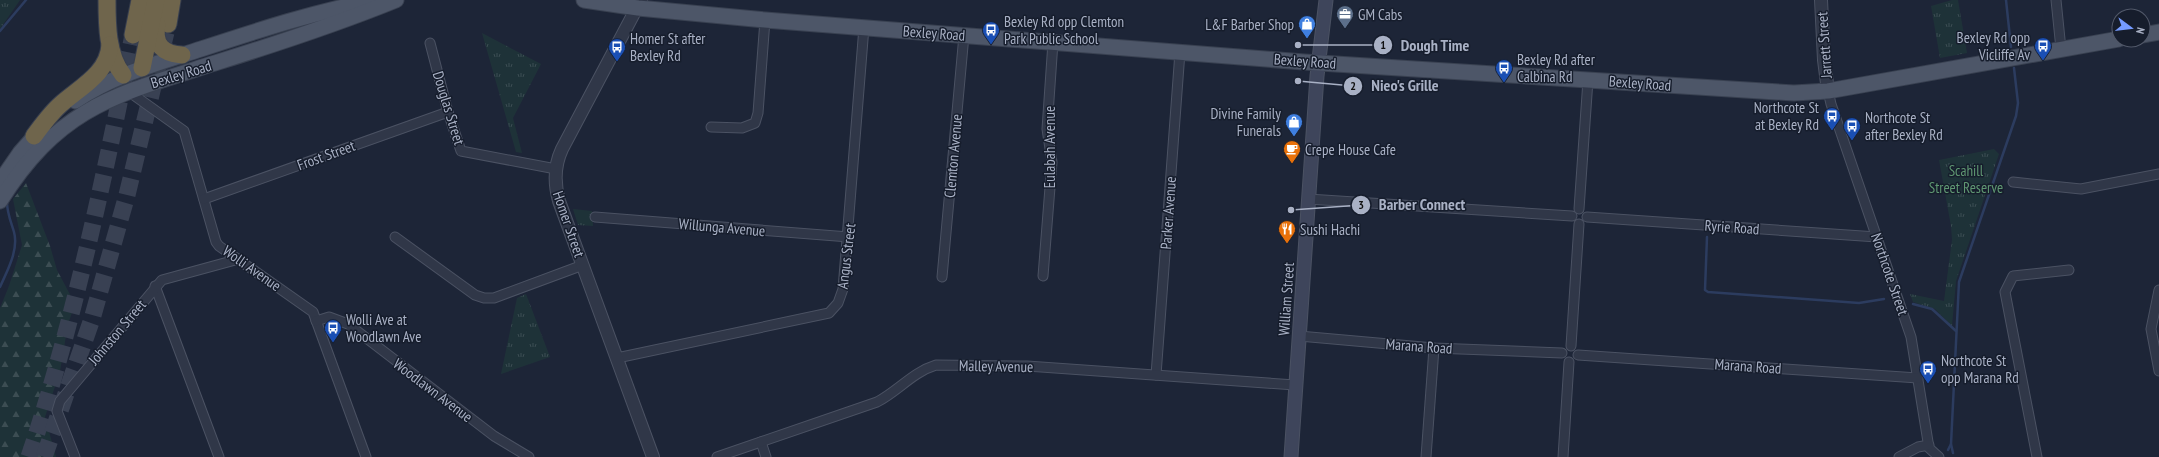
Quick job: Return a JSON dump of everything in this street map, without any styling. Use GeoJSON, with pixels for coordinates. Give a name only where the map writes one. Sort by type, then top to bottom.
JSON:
{"type":"FeatureCollection","features":[{"type":"Feature","properties":{"kind":"highway"},"geometry":{"type":"LineString","coordinates":[[34,136],[60,105],[103,68],[109,57],[110,44],[107,0]]}},
{"type":"Feature","properties":{"kind":"highway"},"geometry":{"type":"LineString","coordinates":[[168,24],[172,0]]}},
{"type":"Feature","properties":{"kind":"highway"},"geometry":{"type":"LineString","coordinates":[[135,80],[151,1]]}},
{"type":"Feature","properties":{"kind":"highway"},"geometry":{"type":"LineString","coordinates":[[151,1],[158,16],[155,33],[159,45],[167,53],[182,55]]}},
{"type":"Feature","properties":{"kind":"highway"},"geometry":{"type":"LineString","coordinates":[[133,35],[151,1]]}},
{"type":"Feature","properties":{"kind":"highway"},"geometry":{"type":"LineString","coordinates":[[110,44],[115,61],[135,80]]}},
{"type":"Feature","properties":{"kind":"main road","name":"Bexley Road"},"geometry":{"type":"LineString","coordinates":[[7,181],[58,131],[135,80],[182,55],[302,18],[377,0]]}},
{"type":"Feature","properties":{"kind":"main road","name":"Bexley Road"},"geometry":{"type":"LineString","coordinates":[[0,201],[11,166],[34,136],[63,110],[88,92],[346,20],[396,0]]}},
{"type":"Feature","properties":{"kind":"main road","name":"Bexley Road"},"geometry":{"type":"LineString","coordinates":[[584,0],[639,4],[766,20],[1320,63],[1794,93],[1828,91],[2111,40]]}},
{"type":"Feature","properties":{"kind":"main road","name":"William Street"},"geometry":{"type":"LineString","coordinates":[[1291,457],[1308,199],[1326,0]]}},
{"type":"Feature","properties":{"kind":"street","name":"Jarrett Street"},"geometry":{"type":"LineString","coordinates":[[1821,0],[1824,60],[1828,91]]}},
{"type":"Feature","properties":{"kind":"street"},"geometry":{"type":"LineString","coordinates":[[2056,0],[2061,49]]}},
{"type":"Feature","properties":{"kind":"street","name":"Homer Street"},"geometry":{"type":"LineString","coordinates":[[639,4],[562,148],[556,169],[557,194],[653,457]]}},
{"type":"Feature","properties":{"kind":"street"},"geometry":{"type":"LineString","coordinates":[[711,127],[742,128],[755,123],[758,113],[766,20]]}},
{"type":"Feature","properties":{"kind":"street","name":"Angus Street"},"geometry":{"type":"LineString","coordinates":[[617,358],[828,313],[838,303],[843,289],[849,237],[864,27]]}},
{"type":"Feature","properties":{"kind":"street","name":"Clemton Avenue"},"geometry":{"type":"LineString","coordinates":[[942,277],[964,35]]}},
{"type":"Feature","properties":{"kind":"street","name":"Eulabah Avenue"},"geometry":{"type":"LineString","coordinates":[[1043,276],[1052,162],[1047,129],[1053,42]]}},
{"type":"Feature","properties":{"kind":"street","name":"Douglas Street"},"geometry":{"type":"LineString","coordinates":[[430,43],[448,112],[461,151],[556,169]]}},
{"type":"Feature","properties":{"kind":"street","name":"Parker Avenue"},"geometry":{"type":"LineString","coordinates":[[1156,375],[1180,52]]}},
{"type":"Feature","properties":{"kind":"street","name":"Wolli Avenue"},"geometry":{"type":"LineString","coordinates":[[135,80],[184,131],[216,242],[223,249],[310,308],[366,457]]}},
{"type":"Feature","properties":{"kind":"street"},"geometry":{"type":"LineString","coordinates":[[1579,209],[1588,80]]}},
{"type":"Feature","properties":{"kind":"street","name":"Northcote Street"},"geometry":{"type":"LineString","coordinates":[[1828,91],[1831,104],[1912,337],[1929,445]]}},
{"type":"Feature","properties":{"kind":"street","name":"Frost Street"},"geometry":{"type":"LineString","coordinates":[[204,199],[448,112]]}},
{"type":"Feature","properties":{"kind":"street"},"geometry":{"type":"LineString","coordinates":[[2013,182],[2081,189],[2159,174]]}},
{"type":"Feature","properties":{"kind":"street"},"geometry":{"type":"LineString","coordinates":[[1308,199],[1572,216]]}},
{"type":"Feature","properties":{"kind":"street"},"geometry":{"type":"LineString","coordinates":[[1579,209],[1585,211],[1587,217],[1585,222],[1579,224],[1574,222],[1572,216],[1574,211],[1579,209]]}},
{"type":"Feature","properties":{"kind":"street","name":"Willunga Avenue"},"geometry":{"type":"LineString","coordinates":[[595,217],[849,237]]}},
{"type":"Feature","properties":{"kind":"street","name":"Ryrie Road"},"geometry":{"type":"LineString","coordinates":[[1587,217],[1877,236]]}},
{"type":"Feature","properties":{"kind":"street"},"geometry":{"type":"LineString","coordinates":[[1571,346],[1579,224]]}},
{"type":"Feature","properties":{"kind":"street"},"geometry":{"type":"LineString","coordinates":[[395,236],[475,295],[484,298],[492,299],[583,265]]}},
{"type":"Feature","properties":{"kind":"street","name":"Johnston Street"},"geometry":{"type":"LineString","coordinates":[[75,457],[57,411],[60,400],[155,286],[162,280],[239,259]]}},
{"type":"Feature","properties":{"kind":"street"},"geometry":{"type":"LineString","coordinates":[[2037,457],[2005,292],[2013,276],[2069,270]]}},
{"type":"Feature","properties":{"kind":"street"},"geometry":{"type":"LineString","coordinates":[[155,286],[219,457]]}},
{"type":"Feature","properties":{"kind":"street"},"geometry":{"type":"LineString","coordinates":[[2159,290],[2151,329],[2159,372]]}},
{"type":"Feature","properties":{"kind":"street","name":"Woodlawn Avenue"},"geometry":{"type":"LineString","coordinates":[[316,321],[329,317],[348,324],[494,436],[529,457]]}},
{"type":"Feature","properties":{"kind":"street","name":"Marana Road"},"geometry":{"type":"LineString","coordinates":[[1299,336],[1434,348],[1562,353]]}},
{"type":"Feature","properties":{"kind":"street"},"geometry":{"type":"LineString","coordinates":[[1571,346],[1576,348],[1578,355],[1576,359],[1569,362],[1565,360],[1562,353],[1564,349],[1571,346]]}},
{"type":"Feature","properties":{"kind":"street"},"geometry":{"type":"LineString","coordinates":[[1426,457],[1434,348]]}},
{"type":"Feature","properties":{"kind":"street","name":"Marana Road"},"geometry":{"type":"LineString","coordinates":[[1578,355],[1918,378]]}},
{"type":"Feature","properties":{"kind":"street"},"geometry":{"type":"LineString","coordinates":[[1563,457],[1569,362]]}},
{"type":"Feature","properties":{"kind":"street","name":"Malley Avenue"},"geometry":{"type":"LineString","coordinates":[[717,457],[877,402],[893,394],[922,369],[936,364],[1026,366],[1295,385]]}},
{"type":"Feature","properties":{"kind":"street"},"geometry":{"type":"LineString","coordinates":[[761,442],[766,457]]}},
{"type":"Feature","properties":{"kind":"street"},"geometry":{"type":"LineString","coordinates":[[1899,457],[1918,447],[1929,445],[1931,451],[1939,457]]}},
{"type":"Feature","properties":{"kind":"green space"},"geometry":{"type":"Polygon","coordinates":[[[0,0],[20,0],[0,29],[0,0]]]}},
{"type":"Feature","properties":{"kind":"green space"},"geometry":{"type":"Polygon","coordinates":[[[1952,0],[1958,0],[1967,53],[1940,58],[1931,6],[1952,0]]]}},
{"type":"Feature","properties":{"kind":"green space"},"geometry":{"type":"Polygon","coordinates":[[[482,33],[541,64],[513,118],[522,153],[516,152],[482,33]]]}},
{"type":"Feature","properties":{"kind":"green space","name":"Scahill Street Reserve"},"geometry":{"type":"Polygon","coordinates":[[[1994,149],[1999,154],[1956,281],[1952,326],[1935,309],[1913,302],[1910,294],[1944,301],[1952,240],[1951,226],[1939,160],[1994,149]]]}},
{"type":"Feature","properties":{"kind":"green space"},"geometry":{"type":"Polygon","coordinates":[[[26,183],[50,246],[57,270],[75,304],[68,324],[60,371],[45,417],[56,457],[0,457],[0,308],[9,286],[22,245],[13,199],[26,183]]]}},
{"type":"Feature","properties":{"kind":"green space"},"geometry":{"type":"Polygon","coordinates":[[[573,209],[592,211],[593,226],[578,225],[573,209]]]}},
{"type":"Feature","properties":{"kind":"green space"},"geometry":{"type":"Polygon","coordinates":[[[526,294],[550,357],[501,374],[517,298],[526,294]]]}},
{"type":"Feature","properties":{"kind":"waterway"},"geometry":{"type":"LineString","coordinates":[[0,31],[26,0]]}},
{"type":"Feature","properties":{"kind":"waterway"},"geometry":{"type":"LineString","coordinates":[[2006,0],[2011,47]]}},
{"type":"Feature","properties":{"kind":"waterway"},"geometry":{"type":"LineString","coordinates":[[1953,453],[1951,444],[1959,282],[2016,116],[2018,103],[2014,68]]}},
{"type":"Feature","properties":{"kind":"waterway"},"geometry":{"type":"LineString","coordinates":[[0,287],[12,260],[15,246],[14,232],[8,214],[7,202]]}},
{"type":"Feature","properties":{"kind":"waterway"},"geometry":{"type":"LineString","coordinates":[[1707,237],[1705,290],[1708,292],[1859,303],[1884,299]]}},
{"type":"Feature","properties":{"kind":"waterway"},"geometry":{"type":"LineString","coordinates":[[1913,304],[1932,309],[1956,331]]}},
{"type":"Feature","properties":{"kind":"waterway"},"geometry":{"type":"LineString","coordinates":[[1948,450],[1951,444]]}},
{"type":"Feature","properties":{"kind":"tunnel"},"geometry":{"type":"LineString","coordinates":[[44,457],[92,319],[127,195],[168,24]]}},
{"type":"Feature","properties":{"kind":"tunnel"},"geometry":{"type":"LineString","coordinates":[[29,457],[61,353],[87,248],[133,35]]}},
{"type":"Feature","properties":{"kind":"place","name":"GM Cabs"},"geometry":{"type":"Point","coordinates":[1345,29]}},
{"type":"Feature","properties":{"kind":"place","name":"L&F Barber Shop"},"geometry":{"type":"Point","coordinates":[1307,39]}},
{"type":"Feature","properties":{"kind":"place","name":"Bexley Rd opp Clemton Park Public School"},"geometry":{"type":"Point","coordinates":[991,45]}},
{"type":"Feature","properties":{"kind":"place","name":"Dough Time"},"geometry":{"type":"Point","coordinates":[1298,45]}},
{"type":"Feature","properties":{"kind":"place","name":"Bexley Rd opp Vicliffe Av"},"geometry":{"type":"Point","coordinates":[2043,61]}},
{"type":"Feature","properties":{"kind":"place","name":"Homer St after Bexley Rd"},"geometry":{"type":"Point","coordinates":[617,62]}},
{"type":"Feature","properties":{"kind":"place","name":"Nieo's Grille"},"geometry":{"type":"Point","coordinates":[1298,81]}},
{"type":"Feature","properties":{"kind":"place","name":"Bexley Rd after Calbina Rd"},"geometry":{"type":"Point","coordinates":[1504,83]}},
{"type":"Feature","properties":{"kind":"place","name":"Northcote St at Bexley Rd"},"geometry":{"type":"Point","coordinates":[1832,131]}},
{"type":"Feature","properties":{"kind":"place","name":"Divine Family Funerals"},"geometry":{"type":"Point","coordinates":[1294,137]}},
{"type":"Feature","properties":{"kind":"place","name":"Northcote St after Bexley Rd"},"geometry":{"type":"Point","coordinates":[1852,141]}},
{"type":"Feature","properties":{"kind":"place","name":"Crepe House Cafe"},"geometry":{"type":"Point","coordinates":[1292,164]}},
{"type":"Feature","properties":{"kind":"place","name":"Barber Connect"},"geometry":{"type":"Point","coordinates":[1291,210]}},
{"type":"Feature","properties":{"kind":"place","name":"Sushi Hachi"},"geometry":{"type":"Point","coordinates":[1287,244]}},
{"type":"Feature","properties":{"kind":"place","name":"Wolli Ave at Woodlawn Ave"},"geometry":{"type":"Point","coordinates":[333,343]}},
{"type":"Feature","properties":{"kind":"place","name":"Northcote St opp Marana Rd"},"geometry":{"type":"Point","coordinates":[1928,384]}}]}
